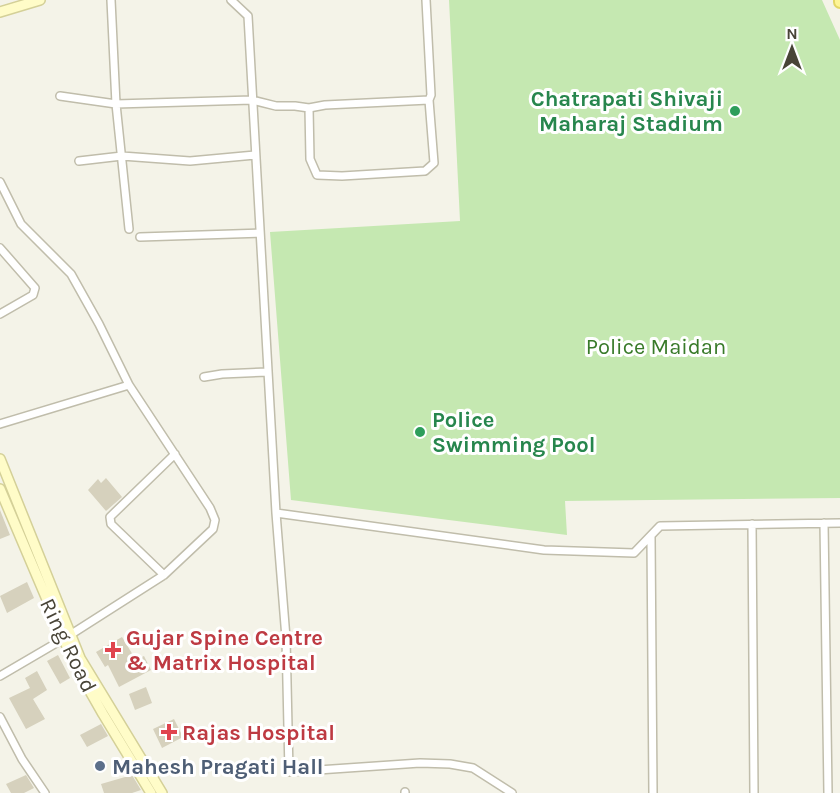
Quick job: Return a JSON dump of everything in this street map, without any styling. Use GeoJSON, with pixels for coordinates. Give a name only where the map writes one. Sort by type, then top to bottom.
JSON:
{"type":"FeatureCollection","features":[{"type":"Feature","properties":{"kind":"main road"},"geometry":{"type":"LineString","coordinates":[[0,12],[40,0]]}},
{"type":"Feature","properties":{"kind":"main road"},"geometry":{"type":"LineString","coordinates":[[0,460],[67,637],[162,793]]}},
{"type":"Feature","properties":{"kind":"main road","name":"Ring Road"},"geometry":{"type":"LineString","coordinates":[[0,489],[103,714],[151,793]]}},
{"type":"Feature","properties":{"kind":"street"},"geometry":{"type":"LineString","coordinates":[[111,0],[116,104],[129,229]]}},
{"type":"Feature","properties":{"kind":"street"},"geometry":{"type":"LineString","coordinates":[[231,0],[248,16],[276,513],[286,638],[289,772],[420,763],[450,764],[473,768],[512,793]]}},
{"type":"Feature","properties":{"kind":"street"},"geometry":{"type":"LineString","coordinates":[[309,108],[310,159],[318,175],[425,171],[434,163],[429,100],[431,95],[426,0]]}},
{"type":"Feature","properties":{"kind":"street"},"geometry":{"type":"LineString","coordinates":[[60,96],[116,104],[252,100],[276,106],[309,108],[325,105],[429,100]]}},
{"type":"Feature","properties":{"kind":"street"},"geometry":{"type":"LineString","coordinates":[[79,160],[122,156],[190,160],[255,155]]}},
{"type":"Feature","properties":{"kind":"street"},"geometry":{"type":"LineString","coordinates":[[0,182],[21,224],[71,274],[129,385],[210,508],[215,520],[213,528],[164,576],[0,676]]}},
{"type":"Feature","properties":{"kind":"street"},"geometry":{"type":"LineString","coordinates":[[140,237],[260,233]]}},
{"type":"Feature","properties":{"kind":"street"},"geometry":{"type":"LineString","coordinates":[[0,248],[35,288],[35,292],[0,314]]}},
{"type":"Feature","properties":{"kind":"street"},"geometry":{"type":"LineString","coordinates":[[204,377],[268,372]]}},
{"type":"Feature","properties":{"kind":"street"},"geometry":{"type":"LineString","coordinates":[[0,424],[129,385]]}},
{"type":"Feature","properties":{"kind":"street"},"geometry":{"type":"LineString","coordinates":[[164,576],[111,524],[110,517],[175,454]]}},
{"type":"Feature","properties":{"kind":"street"},"geometry":{"type":"LineString","coordinates":[[276,513],[544,550],[634,553],[660,526],[840,523]]}},
{"type":"Feature","properties":{"kind":"street"},"geometry":{"type":"LineString","coordinates":[[824,523],[828,793]]}},
{"type":"Feature","properties":{"kind":"street"},"geometry":{"type":"LineString","coordinates":[[752,524],[754,793]]}},
{"type":"Feature","properties":{"kind":"street"},"geometry":{"type":"LineString","coordinates":[[651,537],[653,793]]}},
{"type":"Feature","properties":{"kind":"street"},"geometry":{"type":"LineString","coordinates":[[0,717],[3,730],[45,793]]}},
{"type":"Feature","properties":{"kind":"green space","name":"Police Maidan"},"geometry":{"type":"Polygon","coordinates":[[[449,0],[822,0],[840,40],[840,498],[565,501],[567,535],[291,500],[270,232],[460,221],[449,0]]]}},
{"type":"Feature","properties":{"kind":"building"},"geometry":{"type":"Polygon","coordinates":[[[106,478],[122,497],[106,511],[88,490],[98,479],[101,483],[106,478]]]}},
{"type":"Feature","properties":{"kind":"building"},"geometry":{"type":"Polygon","coordinates":[[[0,510],[10,535],[0,539],[0,510]]]}},
{"type":"Feature","properties":{"kind":"building"},"geometry":{"type":"Polygon","coordinates":[[[27,582],[34,598],[7,613],[0,596],[27,582]]]}},
{"type":"Feature","properties":{"kind":"building"},"geometry":{"type":"Polygon","coordinates":[[[122,637],[136,660],[144,656],[151,670],[119,687],[108,665],[105,667],[96,652],[122,637]]]}},
{"type":"Feature","properties":{"kind":"building"},"geometry":{"type":"Polygon","coordinates":[[[58,655],[70,678],[60,684],[47,661],[58,655]]]}},
{"type":"Feature","properties":{"kind":"building"},"geometry":{"type":"Polygon","coordinates":[[[37,671],[47,690],[33,699],[45,719],[26,729],[9,698],[30,688],[25,678],[37,671]]]}},
{"type":"Feature","properties":{"kind":"building"},"geometry":{"type":"Polygon","coordinates":[[[146,687],[152,703],[135,710],[129,694],[146,687]]]}},
{"type":"Feature","properties":{"kind":"building"},"geometry":{"type":"Polygon","coordinates":[[[174,719],[183,737],[162,748],[153,729],[174,719]]]}},
{"type":"Feature","properties":{"kind":"building"},"geometry":{"type":"Polygon","coordinates":[[[101,724],[108,736],[87,747],[80,735],[101,724]]]}},
{"type":"Feature","properties":{"kind":"building"},"geometry":{"type":"Polygon","coordinates":[[[26,775],[34,788],[24,793],[11,793],[6,784],[26,775]]]}},
{"type":"Feature","properties":{"kind":"building"},"geometry":{"type":"Polygon","coordinates":[[[132,775],[141,790],[132,793],[104,793],[101,784],[132,775]]]}},
{"type":"Feature","properties":{"kind":"place","name":"Chatrapati Shivaji Maharaj Stadium"},"geometry":{"type":"Point","coordinates":[735,111]}},
{"type":"Feature","properties":{"kind":"place","name":"Police Swimming Pool"},"geometry":{"type":"Point","coordinates":[420,432]}},
{"type":"Feature","properties":{"kind":"place","name":"Gujar Spine Centre & Matrix Hospital"},"geometry":{"type":"Point","coordinates":[113,650]}},
{"type":"Feature","properties":{"kind":"place","name":"Rajas Hospital"},"geometry":{"type":"Point","coordinates":[169,732]}},
{"type":"Feature","properties":{"kind":"place","name":"Mahesh Pragati Hall"},"geometry":{"type":"Point","coordinates":[100,766]}}]}
